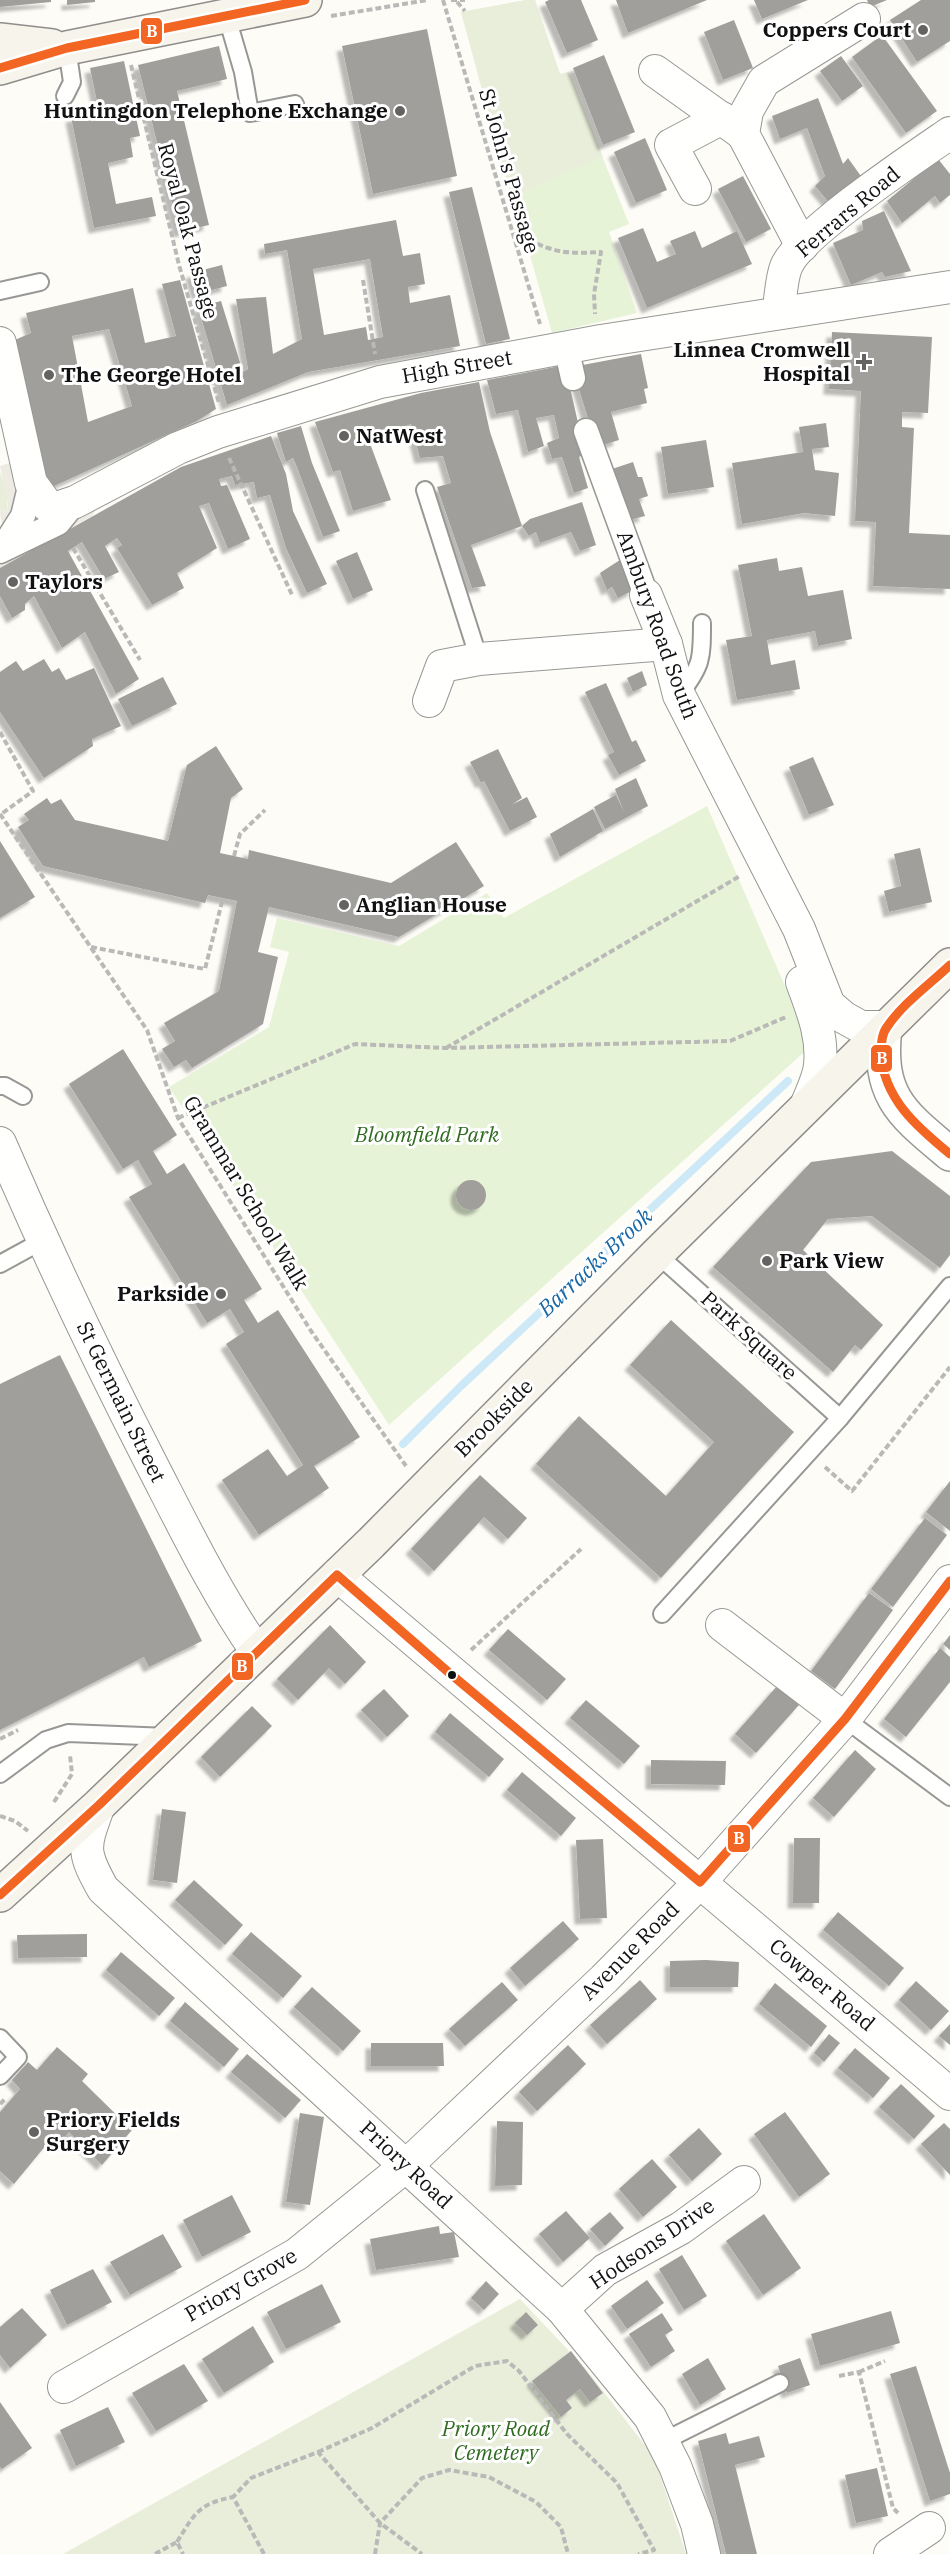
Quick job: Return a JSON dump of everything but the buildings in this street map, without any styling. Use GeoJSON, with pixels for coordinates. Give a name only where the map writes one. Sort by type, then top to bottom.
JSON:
{"type":"FeatureCollection","features":[{"type":"Feature","properties":{"kind":"main road"},"geometry":{"type":"LineString","coordinates":[[0,68],[67,48],[226,14],[305,0]]}},
{"type":"Feature","properties":{"kind":"main road"},"geometry":{"type":"LineString","coordinates":[[0,40],[67,48]]}},
{"type":"Feature","properties":{"kind":"main road","name":"Brookside"},"geometry":{"type":"LineString","coordinates":[[0,1895],[99,1805],[337,1575],[885,1027],[950,965]]}},
{"type":"Feature","properties":{"kind":"street"},"geometry":{"type":"LineString","coordinates":[[695,189],[671,145],[733,126],[747,111],[764,81],[864,19]]}},
{"type":"Feature","properties":{"kind":"street"},"geometry":{"type":"LineString","coordinates":[[655,71],[733,126],[802,246]]}},
{"type":"Feature","properties":{"kind":"street","name":"Ferrars Road"},"geometry":{"type":"LineString","coordinates":[[778,312],[786,266],[802,246],[897,169],[950,133]]}},
{"type":"Feature","properties":{"kind":"street","name":"High Street"},"geometry":{"type":"LineString","coordinates":[[0,551],[65,519],[75,502],[178,448],[289,408],[380,382],[557,349],[778,312],[950,287]]}},
{"type":"Feature","properties":{"kind":"street"},"geometry":{"type":"LineString","coordinates":[[0,347],[31,483],[46,506],[57,508],[75,502]]}},
{"type":"Feature","properties":{"kind":"street"},"geometry":{"type":"LineString","coordinates":[[557,349],[573,378]]}},
{"type":"Feature","properties":{"kind":"street","name":"Ambury Road South"},"geometry":{"type":"LineString","coordinates":[[586,430],[666,644],[679,694],[746,830],[769,869],[799,929],[830,1005],[843,1017],[861,1027],[885,1027]]}},
{"type":"Feature","properties":{"kind":"street","name":"High Street"},"geometry":{"type":"LineString","coordinates":[[0,551],[15,533],[23,516],[31,483]]}},
{"type":"Feature","properties":{"kind":"street"},"geometry":{"type":"LineString","coordinates":[[429,701],[442,666],[479,659],[666,644]]}},
{"type":"Feature","properties":{"kind":"street","name":"Ambury Road South"},"geometry":{"type":"LineString","coordinates":[[769,869],[776,914],[819,1030],[820,1067],[806,1106]]}},
{"type":"Feature","properties":{"kind":"street"},"geometry":{"type":"LineString","coordinates":[[885,1027],[882,1054],[885,1081],[900,1108],[950,1154]]}},
{"type":"Feature","properties":{"kind":"street","name":"St Germain Street"},"geometry":{"type":"LineString","coordinates":[[0,1143],[42,1241],[119,1402],[216,1590],[257,1652]]}},
{"type":"Feature","properties":{"kind":"street","name":"Cowper Road"},"geometry":{"type":"LineString","coordinates":[[337,1575],[447,1671],[950,2094]]}},
{"type":"Feature","properties":{"kind":"street","name":"Avenue Road"},"geometry":{"type":"LineString","coordinates":[[407,2166],[604,1979],[700,1882],[845,1719],[950,1581]]}},
{"type":"Feature","properties":{"kind":"street"},"geometry":{"type":"LineString","coordinates":[[722,1625],[845,1719]]}},
{"type":"Feature","properties":{"kind":"street","name":"Priory Road"},"geometry":{"type":"LineString","coordinates":[[99,1805],[85,1843],[89,1864],[103,1889],[562,2309],[650,2417],[664,2441],[697,2524],[704,2554]]}},
{"type":"Feature","properties":{"kind":"street","name":"Priory Grove"},"geometry":{"type":"LineString","coordinates":[[64,2387],[297,2254],[407,2166]]}},
{"type":"Feature","properties":{"kind":"street","name":"Hodsons Drive"},"geometry":{"type":"LineString","coordinates":[[562,2309],[606,2270],[681,2228],[747,2178]]}},
{"type":"Feature","properties":{"kind":"lane"},"geometry":{"type":"LineString","coordinates":[[226,14],[243,72],[250,113],[295,104]]}},
{"type":"Feature","properties":{"kind":"lane"},"geometry":{"type":"LineString","coordinates":[[65,96],[72,82],[67,48]]}},
{"type":"Feature","properties":{"kind":"lane"},"geometry":{"type":"LineString","coordinates":[[0,291],[40,282]]}},
{"type":"Feature","properties":{"kind":"lane"},"geometry":{"type":"LineString","coordinates":[[425,490],[479,659]]}},
{"type":"Feature","properties":{"kind":"lane"},"geometry":{"type":"LineString","coordinates":[[679,694],[697,671],[702,646],[702,623]]}},
{"type":"Feature","properties":{"kind":"lane"},"geometry":{"type":"LineString","coordinates":[[0,1086],[5,1086],[24,1096]]}},
{"type":"Feature","properties":{"kind":"lane"},"geometry":{"type":"LineString","coordinates":[[0,1264],[42,1241]]}},
{"type":"Feature","properties":{"kind":"lane","name":"Park Square"},"geometry":{"type":"LineString","coordinates":[[657,1254],[840,1418]]}},
{"type":"Feature","properties":{"kind":"lane"},"geometry":{"type":"LineString","coordinates":[[662,1614],[840,1418],[950,1286]]}},
{"type":"Feature","properties":{"kind":"lane"},"geometry":{"type":"LineString","coordinates":[[845,1719],[950,1797]]}},
{"type":"Feature","properties":{"kind":"lane"},"geometry":{"type":"LineString","coordinates":[[0,1774],[46,1740],[68,1733],[168,1737]]}},
{"type":"Feature","properties":{"kind":"lane"},"geometry":{"type":"LineString","coordinates":[[0,2038],[18,2057],[0,2076]]}},
{"type":"Feature","properties":{"kind":"lane"},"geometry":{"type":"LineString","coordinates":[[664,2441],[780,2383]]}},
{"type":"Feature","properties":{"kind":"path","name":"St John's Passage"},"geometry":{"type":"LineString","coordinates":[[443,0],[511,235],[557,349]]}},
{"type":"Feature","properties":{"kind":"path"},"geometry":{"type":"LineString","coordinates":[[451,0],[457,2],[465,11]]}},
{"type":"Feature","properties":{"kind":"path"},"geometry":{"type":"LineString","coordinates":[[457,2],[465,0]]}},
{"type":"Feature","properties":{"kind":"path","name":"Royal Oak Passage"},"geometry":{"type":"LineString","coordinates":[[126,37],[179,265],[223,431],[293,597]]}},
{"type":"Feature","properties":{"kind":"path"},"geometry":{"type":"LineString","coordinates":[[511,235],[521,235],[546,248],[569,253],[601,252],[594,294],[595,314]]}},
{"type":"Feature","properties":{"kind":"path"},"geometry":{"type":"LineString","coordinates":[[363,280],[380,382]]}},
{"type":"Feature","properties":{"kind":"path"},"geometry":{"type":"LineString","coordinates":[[73,548],[140,660]]}},
{"type":"Feature","properties":{"kind":"path"},"geometry":{"type":"LineString","coordinates":[[0,732],[33,791],[0,814]]}},
{"type":"Feature","properties":{"kind":"path"},"geometry":{"type":"LineString","coordinates":[[234,856],[240,834],[265,810]]}},
{"type":"Feature","properties":{"kind":"path","name":"Grammar School Walk"},"geometry":{"type":"LineString","coordinates":[[0,814],[147,1030],[178,1118],[311,1330],[424,1488]]}},
{"type":"Feature","properties":{"kind":"path"},"geometry":{"type":"LineString","coordinates":[[445,1048],[769,869]]}},
{"type":"Feature","properties":{"kind":"path"},"geometry":{"type":"LineString","coordinates":[[90,947],[205,969],[223,898]]}},
{"type":"Feature","properties":{"kind":"path"},"geometry":{"type":"LineString","coordinates":[[178,1118],[355,1044],[445,1048],[730,1041],[795,1013],[812,1010]]}},
{"type":"Feature","properties":{"kind":"path"},"geometry":{"type":"LineString","coordinates":[[808,1453],[852,1491],[950,1367]]}},
{"type":"Feature","properties":{"kind":"path"},"geometry":{"type":"LineString","coordinates":[[447,1671],[580,1549]]}},
{"type":"Feature","properties":{"kind":"path"},"geometry":{"type":"LineString","coordinates":[[0,1739],[21,1729]]}},
{"type":"Feature","properties":{"kind":"path"},"geometry":{"type":"LineString","coordinates":[[50,1810],[72,1774],[68,1733]]}},
{"type":"Feature","properties":{"kind":"path"},"geometry":{"type":"LineString","coordinates":[[155,2554],[177,2542],[197,2510],[210,2502],[232,2497],[251,2478],[372,2428],[475,2366],[507,2361],[519,2371],[567,2434],[617,2483],[655,2552],[638,2554]]}},
{"type":"Feature","properties":{"kind":"path"},"geometry":{"type":"LineString","coordinates":[[839,2376],[859,2372],[885,2361]]}},
{"type":"Feature","properties":{"kind":"path"},"geometry":{"type":"LineString","coordinates":[[859,2372],[893,2508],[907,2544]]}},
{"type":"Feature","properties":{"kind":"path"},"geometry":{"type":"LineString","coordinates":[[318,2452],[380,2523],[423,2554]]}},
{"type":"Feature","properties":{"kind":"path"},"geometry":{"type":"LineString","coordinates":[[375,2554],[380,2523],[423,2478],[449,2470],[489,2477],[536,2502],[561,2527],[568,2554]]}},
{"type":"Feature","properties":{"kind":"path"},"geometry":{"type":"LineString","coordinates":[[232,2497],[264,2554]]}},
{"type":"Feature","properties":{"kind":"path"},"geometry":{"type":"LineString","coordinates":[[177,2542],[183,2554]]}},
{"type":"Feature","properties":{"kind":"green space"},"geometry":{"type":"Polygon","coordinates":[[[535,0],[560,74],[569,72],[629,224],[609,232],[637,313],[552,333],[461,12],[535,0]]]}},
{"type":"Feature","properties":{"kind":"green space"},"geometry":{"type":"Polygon","coordinates":[[[535,0],[560,74],[569,72],[603,157],[521,193],[536,245],[529,247],[521,235],[461,12],[535,0]]]}},
{"type":"Feature","properties":{"kind":"green space"},"geometry":{"type":"Polygon","coordinates":[[[0,472],[8,493],[7,512],[1,510],[0,513],[0,472]]]}},
{"type":"Feature","properties":{"kind":"green space","name":"Bloomfield Park"},"geometry":{"type":"Polygon","coordinates":[[[707,806],[811,1046],[389,1425],[169,1087],[269,1027],[289,952],[270,947],[277,918],[399,946],[487,893],[504,918],[707,806]]]}},
{"type":"Feature","properties":{"kind":"green space","name":"Priory Road Cemetery"},"geometry":{"type":"Polygon","coordinates":[[[520,2299],[586,2369],[654,2457],[686,2554],[63,2554],[520,2299]]]}},
{"type":"Feature","properties":{"kind":"shaded area"},"geometry":{"type":"Polygon","coordinates":[[[13,462],[73,519],[96,509],[92,516],[0,568],[0,527],[2,526],[0,513],[1,510],[7,512],[8,503],[0,466],[13,462]]]}},
{"type":"Feature","properties":{"kind":"waterway","name":"Barracks Brook"},"geometry":{"type":"LineString","coordinates":[[403,1444],[462,1385],[788,1081]]}},
{"type":"Feature","properties":{"kind":"transit line","name":"B"},"geometry":{"type":"LineString","coordinates":[[0,68],[67,48],[305,0]]}},
{"type":"Feature","properties":{"kind":"transit line","name":"B"},"geometry":{"type":"LineString","coordinates":[[950,965],[908,1002],[893,1019],[885,1030],[881,1054],[883,1070],[895,1098],[914,1122],[950,1154]]}},
{"type":"Feature","properties":{"kind":"transit line","name":"B"},"geometry":{"type":"LineString","coordinates":[[0,1895],[99,1805],[337,1575],[447,1671],[700,1882],[845,1719],[950,1581]]}},
{"type":"Feature","properties":{"kind":"place","name":"Coppers Court"},"geometry":{"type":"Point","coordinates":[923,30]}},
{"type":"Feature","properties":{"kind":"place","name":"Huntingdon Telephone Exchange"},"geometry":{"type":"Point","coordinates":[400,111]}},
{"type":"Feature","properties":{"kind":"place","name":"Linnea Cromwell Hospital"},"geometry":{"type":"Point","coordinates":[864,362]}},
{"type":"Feature","properties":{"kind":"place","name":"The George Hotel"},"geometry":{"type":"Point","coordinates":[49,375]}},
{"type":"Feature","properties":{"kind":"place","name":"NatWest"},"geometry":{"type":"Point","coordinates":[344,436]}},
{"type":"Feature","properties":{"kind":"place","name":"Taylors"},"geometry":{"type":"Point","coordinates":[13,582]}},
{"type":"Feature","properties":{"kind":"place","name":"Anglian House"},"geometry":{"type":"Point","coordinates":[344,905]}},
{"type":"Feature","properties":{"kind":"place","name":"Park View"},"geometry":{"type":"Point","coordinates":[767,1261]}},
{"type":"Feature","properties":{"kind":"place","name":"Parkside"},"geometry":{"type":"Point","coordinates":[221,1294]}},
{"type":"Feature","properties":{"kind":"place","name":"Priory Fields Surgery"},"geometry":{"type":"Point","coordinates":[34,2132]}}]}
